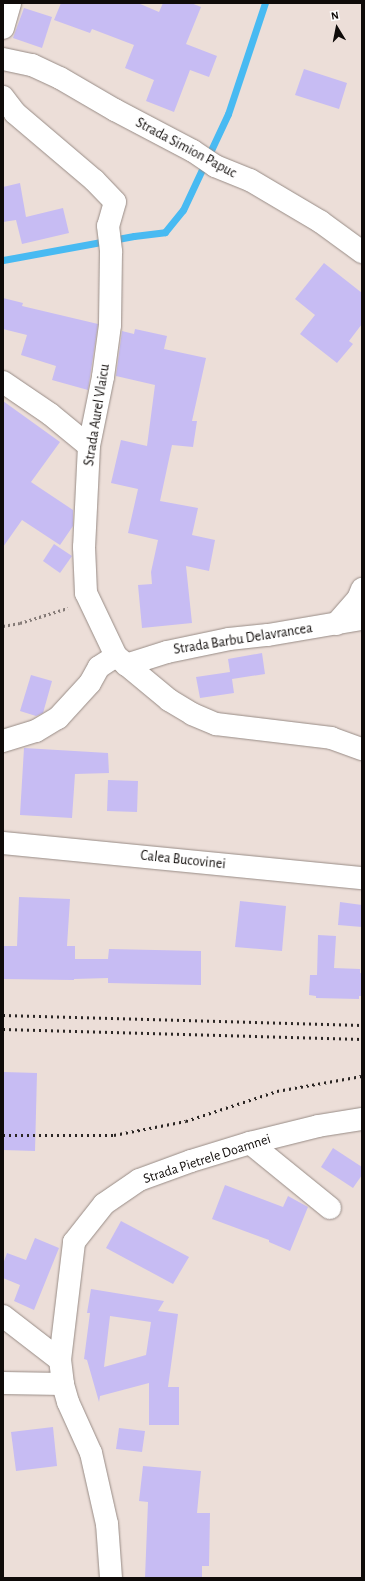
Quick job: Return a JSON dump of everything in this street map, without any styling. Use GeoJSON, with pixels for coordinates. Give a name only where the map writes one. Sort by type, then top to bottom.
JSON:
{"type":"FeatureCollection","features":[{"type":"Feature","properties":{"kind":"main road"},"geometry":{"type":"LineString","coordinates":[[3,28],[10,3]]}},
{"type":"Feature","properties":{"kind":"main road","name":"Strada Simion Papuc"},"geometry":{"type":"LineString","coordinates":[[3,59],[32,65],[60,78],[115,110],[193,151],[215,166],[250,180],[321,222],[362,252]]}},
{"type":"Feature","properties":{"kind":"main road","name":"Strada Aurel Vlaicu"},"geometry":{"type":"LineString","coordinates":[[3,97],[15,113],[107,192],[115,202],[108,226],[111,252],[110,324],[103,377],[89,446],[84,548],[86,593],[121,660]]}},
{"type":"Feature","properties":{"kind":"main road"},"geometry":{"type":"LineString","coordinates":[[3,382],[50,414],[89,446]]}},
{"type":"Feature","properties":{"kind":"main road"},"geometry":{"type":"LineString","coordinates":[[336,624],[358,599],[362,589]]}},
{"type":"Feature","properties":{"kind":"main road","name":"Strada Barbu Delavrancea"},"geometry":{"type":"LineString","coordinates":[[121,660],[167,652],[229,638],[268,635],[362,619]]}},
{"type":"Feature","properties":{"kind":"main road"},"geometry":{"type":"LineString","coordinates":[[3,741],[36,730],[58,718],[90,683],[99,667],[121,660],[169,700],[192,714],[216,724],[331,738],[362,749]]}},
{"type":"Feature","properties":{"kind":"main road","name":"Calea Bucovinei"},"geometry":{"type":"LineString","coordinates":[[3,843],[362,878]]}},
{"type":"Feature","properties":{"kind":"main road","name":"Strada Pietrele Doamnei"},"geometry":{"type":"LineString","coordinates":[[110,1578],[108,1524],[91,1453],[68,1402],[63,1384],[60,1360],[74,1242],[104,1204],[139,1180],[250,1143],[318,1126],[362,1119]]}},
{"type":"Feature","properties":{"kind":"main road"},"geometry":{"type":"LineString","coordinates":[[250,1143],[330,1208]]}},
{"type":"Feature","properties":{"kind":"main road"},"geometry":{"type":"LineString","coordinates":[[3,1316],[60,1360]]}},
{"type":"Feature","properties":{"kind":"main road"},"geometry":{"type":"LineString","coordinates":[[3,1383],[63,1384]]}},
{"type":"Feature","properties":{"kind":"path"},"geometry":{"type":"LineString","coordinates":[[3,626],[20,623],[71,607],[86,593]]}},
{"type":"Feature","properties":{"kind":"building"},"geometry":{"type":"Polygon","coordinates":[[[61,3],[138,3],[159,12],[163,3],[191,3],[201,7],[186,44],[217,56],[209,77],[190,70],[174,112],[146,101],[154,80],[125,68],[134,45],[92,29],[90,33],[54,20],[61,3]]]}},
{"type":"Feature","properties":{"kind":"building"},"geometry":{"type":"Polygon","coordinates":[[[24,8],[52,17],[42,48],[13,38],[24,8]]]}},
{"type":"Feature","properties":{"kind":"building"},"geometry":{"type":"Polygon","coordinates":[[[304,69],[347,83],[339,109],[295,95],[304,69]]]}},
{"type":"Feature","properties":{"kind":"building"},"geometry":{"type":"Polygon","coordinates":[[[20,183],[26,217],[63,208],[69,233],[22,244],[16,220],[3,222],[3,187],[20,183]]]}},
{"type":"Feature","properties":{"kind":"building"},"geometry":{"type":"Polygon","coordinates":[[[324,263],[362,293],[362,324],[349,341],[353,344],[337,363],[300,334],[315,315],[295,299],[324,263]]]}},
{"type":"Feature","properties":{"kind":"building"},"geometry":{"type":"Polygon","coordinates":[[[3,298],[23,303],[22,306],[98,324],[88,390],[52,380],[56,366],[21,355],[27,335],[3,329],[3,298]]]}},
{"type":"Feature","properties":{"kind":"building"},"geometry":{"type":"Polygon","coordinates":[[[135,329],[167,336],[164,349],[206,358],[192,421],[197,421],[193,447],[172,445],[160,501],[198,508],[192,535],[215,540],[209,571],[186,566],[192,623],[142,628],[138,585],[152,584],[151,572],[158,540],[128,533],[138,489],[111,483],[121,440],[147,446],[155,385],[116,376],[122,331],[134,334],[135,329]]]}},
{"type":"Feature","properties":{"kind":"building"},"geometry":{"type":"Polygon","coordinates":[[[3,401],[60,442],[31,482],[73,510],[73,526],[60,545],[22,520],[3,547],[3,401]]]}},
{"type":"Feature","properties":{"kind":"building"},"geometry":{"type":"Polygon","coordinates":[[[54,544],[72,556],[60,573],[43,561],[54,544]]]}},
{"type":"Feature","properties":{"kind":"building"},"geometry":{"type":"Polygon","coordinates":[[[262,653],[265,674],[232,679],[234,693],[200,698],[196,677],[230,672],[228,659],[262,653]]]}},
{"type":"Feature","properties":{"kind":"building"},"geometry":{"type":"Polygon","coordinates":[[[31,675],[52,681],[43,713],[36,716],[20,711],[31,675]]]}},
{"type":"Feature","properties":{"kind":"building"},"geometry":{"type":"Polygon","coordinates":[[[24,748],[108,753],[109,773],[75,774],[72,818],[20,815],[24,748]]]}},
{"type":"Feature","properties":{"kind":"building"},"geometry":{"type":"Polygon","coordinates":[[[108,780],[138,781],[137,812],[107,811],[108,780]]]}},
{"type":"Feature","properties":{"kind":"building"},"geometry":{"type":"Polygon","coordinates":[[[19,897],[70,899],[67,946],[75,946],[75,959],[108,959],[109,949],[201,951],[201,985],[108,983],[108,978],[74,980],[3,979],[3,946],[17,946],[19,897]]]}},
{"type":"Feature","properties":{"kind":"building"},"geometry":{"type":"Polygon","coordinates":[[[240,901],[286,906],[282,951],[235,947],[240,901]]]}},
{"type":"Feature","properties":{"kind":"building"},"geometry":{"type":"Polygon","coordinates":[[[340,902],[362,905],[362,927],[338,925],[340,902]]]}},
{"type":"Feature","properties":{"kind":"building"},"geometry":{"type":"Polygon","coordinates":[[[318,935],[336,936],[334,968],[360,969],[360,973],[362,973],[362,996],[359,996],[359,999],[316,998],[316,996],[309,995],[310,975],[317,975],[318,935]]]}},
{"type":"Feature","properties":{"kind":"building"},"geometry":{"type":"Polygon","coordinates":[[[3,1072],[37,1073],[35,1151],[3,1150],[3,1072]]]}},
{"type":"Feature","properties":{"kind":"building"},"geometry":{"type":"Polygon","coordinates":[[[333,1148],[362,1167],[362,1175],[353,1188],[321,1167],[333,1148]]]}},
{"type":"Feature","properties":{"kind":"building"},"geometry":{"type":"Polygon","coordinates":[[[225,1185],[283,1207],[288,1196],[308,1207],[290,1251],[269,1242],[269,1240],[212,1219],[225,1185]]]}},
{"type":"Feature","properties":{"kind":"building"},"geometry":{"type":"Polygon","coordinates":[[[121,1221],[189,1257],[173,1284],[106,1248],[121,1221]]]}},
{"type":"Feature","properties":{"kind":"building"},"geometry":{"type":"Polygon","coordinates":[[[35,1238],[59,1248],[34,1310],[14,1301],[20,1285],[3,1278],[3,1264],[7,1253],[26,1260],[35,1238]]]}},
{"type":"Feature","properties":{"kind":"building"},"geometry":{"type":"Polygon","coordinates":[[[91,1289],[164,1301],[158,1311],[178,1314],[168,1387],[179,1387],[179,1425],[149,1425],[149,1383],[100,1396],[99,1402],[87,1360],[84,1359],[90,1313],[87,1313],[91,1289]],[[110,1316],[104,1367],[146,1355],[151,1322],[110,1316]]]}},
{"type":"Feature","properties":{"kind":"building"},"geometry":{"type":"Polygon","coordinates":[[[53,1427],[57,1466],[16,1471],[11,1432],[53,1427]]]}},
{"type":"Feature","properties":{"kind":"building"},"geometry":{"type":"Polygon","coordinates":[[[119,1428],[145,1431],[142,1452],[116,1449],[119,1428]]]}},
{"type":"Feature","properties":{"kind":"building"},"geometry":{"type":"Polygon","coordinates":[[[143,1466],[201,1471],[197,1513],[210,1513],[209,1566],[202,1566],[202,1578],[145,1578],[148,1502],[139,1501],[143,1466]]]}},
{"type":"Feature","properties":{"kind":"waterway"},"geometry":{"type":"LineString","coordinates":[[3,260],[134,236],[165,232],[183,210],[228,114],[265,3]]}},
{"type":"Feature","properties":{"kind":"railway"},"geometry":{"type":"LineString","coordinates":[[3,1015],[362,1025]]}},
{"type":"Feature","properties":{"kind":"railway"},"geometry":{"type":"LineString","coordinates":[[3,1029],[362,1039]]}},
{"type":"Feature","properties":{"kind":"railway"},"geometry":{"type":"LineString","coordinates":[[3,1135],[114,1135],[186,1121],[277,1091],[362,1076]]}}]}
